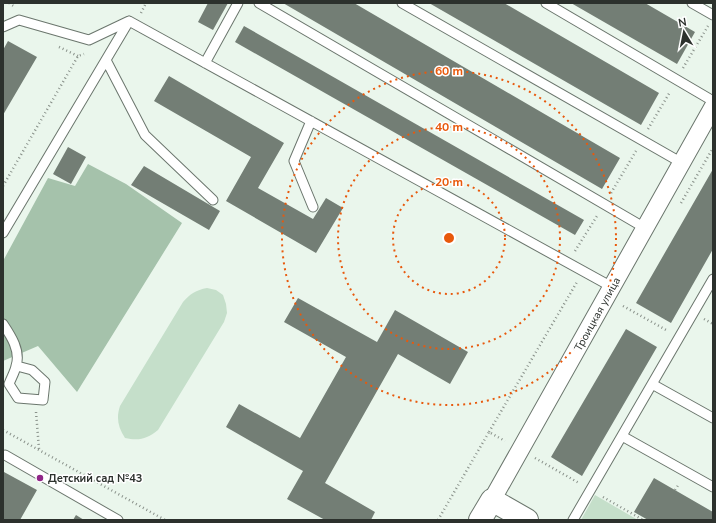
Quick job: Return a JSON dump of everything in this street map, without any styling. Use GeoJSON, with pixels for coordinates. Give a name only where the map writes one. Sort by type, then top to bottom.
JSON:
{"type":"FeatureCollection","features":[{"type":"Feature","properties":{"kind":"main road","name":"Троицкая улица"},"geometry":{"type":"LineString","coordinates":[[480,520],[492,500]]}},
{"type":"Feature","properties":{"kind":"main road"},"geometry":{"type":"LineString","coordinates":[[492,500],[527,520]]}},
{"type":"Feature","properties":{"kind":"street","name":"Троицкая улица"},"geometry":{"type":"LineString","coordinates":[[492,500],[713,107]]}},
{"type":"Feature","properties":{"kind":"lane"},"geometry":{"type":"LineString","coordinates":[[205,63],[238,3]]}},
{"type":"Feature","properties":{"kind":"lane"},"geometry":{"type":"LineString","coordinates":[[259,3],[645,228]]}},
{"type":"Feature","properties":{"kind":"lane"},"geometry":{"type":"LineString","coordinates":[[402,3],[682,163]]}},
{"type":"Feature","properties":{"kind":"lane"},"geometry":{"type":"LineString","coordinates":[[546,3],[713,100]]}},
{"type":"Feature","properties":{"kind":"lane"},"geometry":{"type":"LineString","coordinates":[[692,3],[713,15]]}},
{"type":"Feature","properties":{"kind":"lane"},"geometry":{"type":"LineString","coordinates":[[3,27],[19,20],[89,40],[129,21]]}},
{"type":"Feature","properties":{"kind":"lane"},"geometry":{"type":"LineString","coordinates":[[129,21],[612,287]]}},
{"type":"Feature","properties":{"kind":"lane"},"geometry":{"type":"LineString","coordinates":[[3,233],[129,21]]}},
{"type":"Feature","properties":{"kind":"lane"},"geometry":{"type":"LineString","coordinates":[[106,60],[145,135],[213,200]]}},
{"type":"Feature","properties":{"kind":"lane"},"geometry":{"type":"LineString","coordinates":[[311,122],[294,161],[313,207]]}},
{"type":"Feature","properties":{"kind":"lane"},"geometry":{"type":"LineString","coordinates":[[573,520],[713,279]]}},
{"type":"Feature","properties":{"kind":"lane"},"geometry":{"type":"LineString","coordinates":[[3,324],[10,334],[18,352],[17,366],[9,384],[18,398],[44,400],[45,382],[32,370],[17,366]]}},
{"type":"Feature","properties":{"kind":"lane"},"geometry":{"type":"LineString","coordinates":[[652,384],[713,418]]}},
{"type":"Feature","properties":{"kind":"lane"},"geometry":{"type":"LineString","coordinates":[[622,436],[713,486]]}},
{"type":"Feature","properties":{"kind":"lane"},"geometry":{"type":"LineString","coordinates":[[5,455],[118,520]]}},
{"type":"Feature","properties":{"kind":"path"},"geometry":{"type":"LineString","coordinates":[[3,186],[78,56],[85,53]]}},
{"type":"Feature","properties":{"kind":"path"},"geometry":{"type":"LineString","coordinates":[[709,155],[713,157]]}},
{"type":"Feature","properties":{"kind":"path"},"geometry":{"type":"LineString","coordinates":[[489,432],[580,277]]}},
{"type":"Feature","properties":{"kind":"path"},"geometry":{"type":"LineString","coordinates":[[623,306],[679,337]]}},
{"type":"Feature","properties":{"kind":"path"},"geometry":{"type":"LineString","coordinates":[[35,399],[39,450]]}},
{"type":"Feature","properties":{"kind":"path"},"geometry":{"type":"LineString","coordinates":[[3,430],[165,520]]}},
{"type":"Feature","properties":{"kind":"path"},"geometry":{"type":"LineString","coordinates":[[591,490],[643,520]]}},
{"type":"Feature","properties":{"kind":"green space"},"geometry":{"type":"Polygon","coordinates":[[[88,164],[126,184],[182,223],[77,392],[38,346],[3,361],[3,261],[48,178],[75,186],[88,164]]]}},
{"type":"Feature","properties":{"kind":"green space"},"geometry":{"type":"Polygon","coordinates":[[[207,288],[216,290],[223,295],[227,313],[224,322],[158,430],[143,438],[125,438],[118,422],[120,406],[183,302],[194,293],[207,288]]]}},
{"type":"Feature","properties":{"kind":"green space"},"geometry":{"type":"Polygon","coordinates":[[[595,495],[638,520],[581,520],[595,495]]]}},
{"type":"Feature","properties":{"kind":"building"},"geometry":{"type":"Polygon","coordinates":[[[208,3],[228,3],[213,30],[198,22],[208,3]]]}},
{"type":"Feature","properties":{"kind":"building"},"geometry":{"type":"Polygon","coordinates":[[[283,3],[354,3],[620,158],[602,189],[283,3]]]}},
{"type":"Feature","properties":{"kind":"building"},"geometry":{"type":"Polygon","coordinates":[[[429,3],[504,3],[659,93],[641,125],[429,3]]]}},
{"type":"Feature","properties":{"kind":"building"},"geometry":{"type":"Polygon","coordinates":[[[571,3],[645,3],[695,32],[677,64],[571,3]]]}},
{"type":"Feature","properties":{"kind":"building"},"geometry":{"type":"Polygon","coordinates":[[[244,26],[584,220],[575,235],[235,42],[244,26]]]}},
{"type":"Feature","properties":{"kind":"building"},"geometry":{"type":"Polygon","coordinates":[[[8,41],[37,57],[3,115],[3,50],[8,41]]]}},
{"type":"Feature","properties":{"kind":"building"},"geometry":{"type":"Polygon","coordinates":[[[169,76],[284,143],[258,188],[313,219],[326,198],[343,208],[316,253],[226,201],[251,157],[154,101],[169,76]]]}},
{"type":"Feature","properties":{"kind":"building"},"geometry":{"type":"Polygon","coordinates":[[[68,147],[86,157],[71,184],[53,174],[68,147]]]}},
{"type":"Feature","properties":{"kind":"building"},"geometry":{"type":"Polygon","coordinates":[[[144,166],[220,211],[209,230],[131,185],[144,166]]]}},
{"type":"Feature","properties":{"kind":"building"},"geometry":{"type":"Polygon","coordinates":[[[713,169],[713,249],[671,323],[636,303],[713,169]]]}},
{"type":"Feature","properties":{"kind":"building"},"geometry":{"type":"Polygon","coordinates":[[[298,298],[377,342],[395,310],[468,352],[450,384],[398,354],[325,483],[375,512],[371,520],[325,520],[287,499],[303,471],[226,427],[239,404],[300,438],[346,357],[284,322],[298,298]]]}},
{"type":"Feature","properties":{"kind":"building"},"geometry":{"type":"Polygon","coordinates":[[[626,329],[657,347],[582,476],[551,457],[626,329]]]}},
{"type":"Feature","properties":{"kind":"building"},"geometry":{"type":"Polygon","coordinates":[[[4,472],[37,490],[20,520],[3,520],[4,472]]]}},
{"type":"Feature","properties":{"kind":"building"},"geometry":{"type":"Polygon","coordinates":[[[654,478],[713,512],[713,520],[648,520],[634,512],[654,478]]]}},
{"type":"Feature","properties":{"kind":"building"},"geometry":{"type":"Polygon","coordinates":[[[76,515],[84,520],[73,520],[76,515]]]}},
{"type":"Feature","properties":{"kind":"place","name":"Детский сад №43"},"geometry":{"type":"Point","coordinates":[40,478]}}]}
